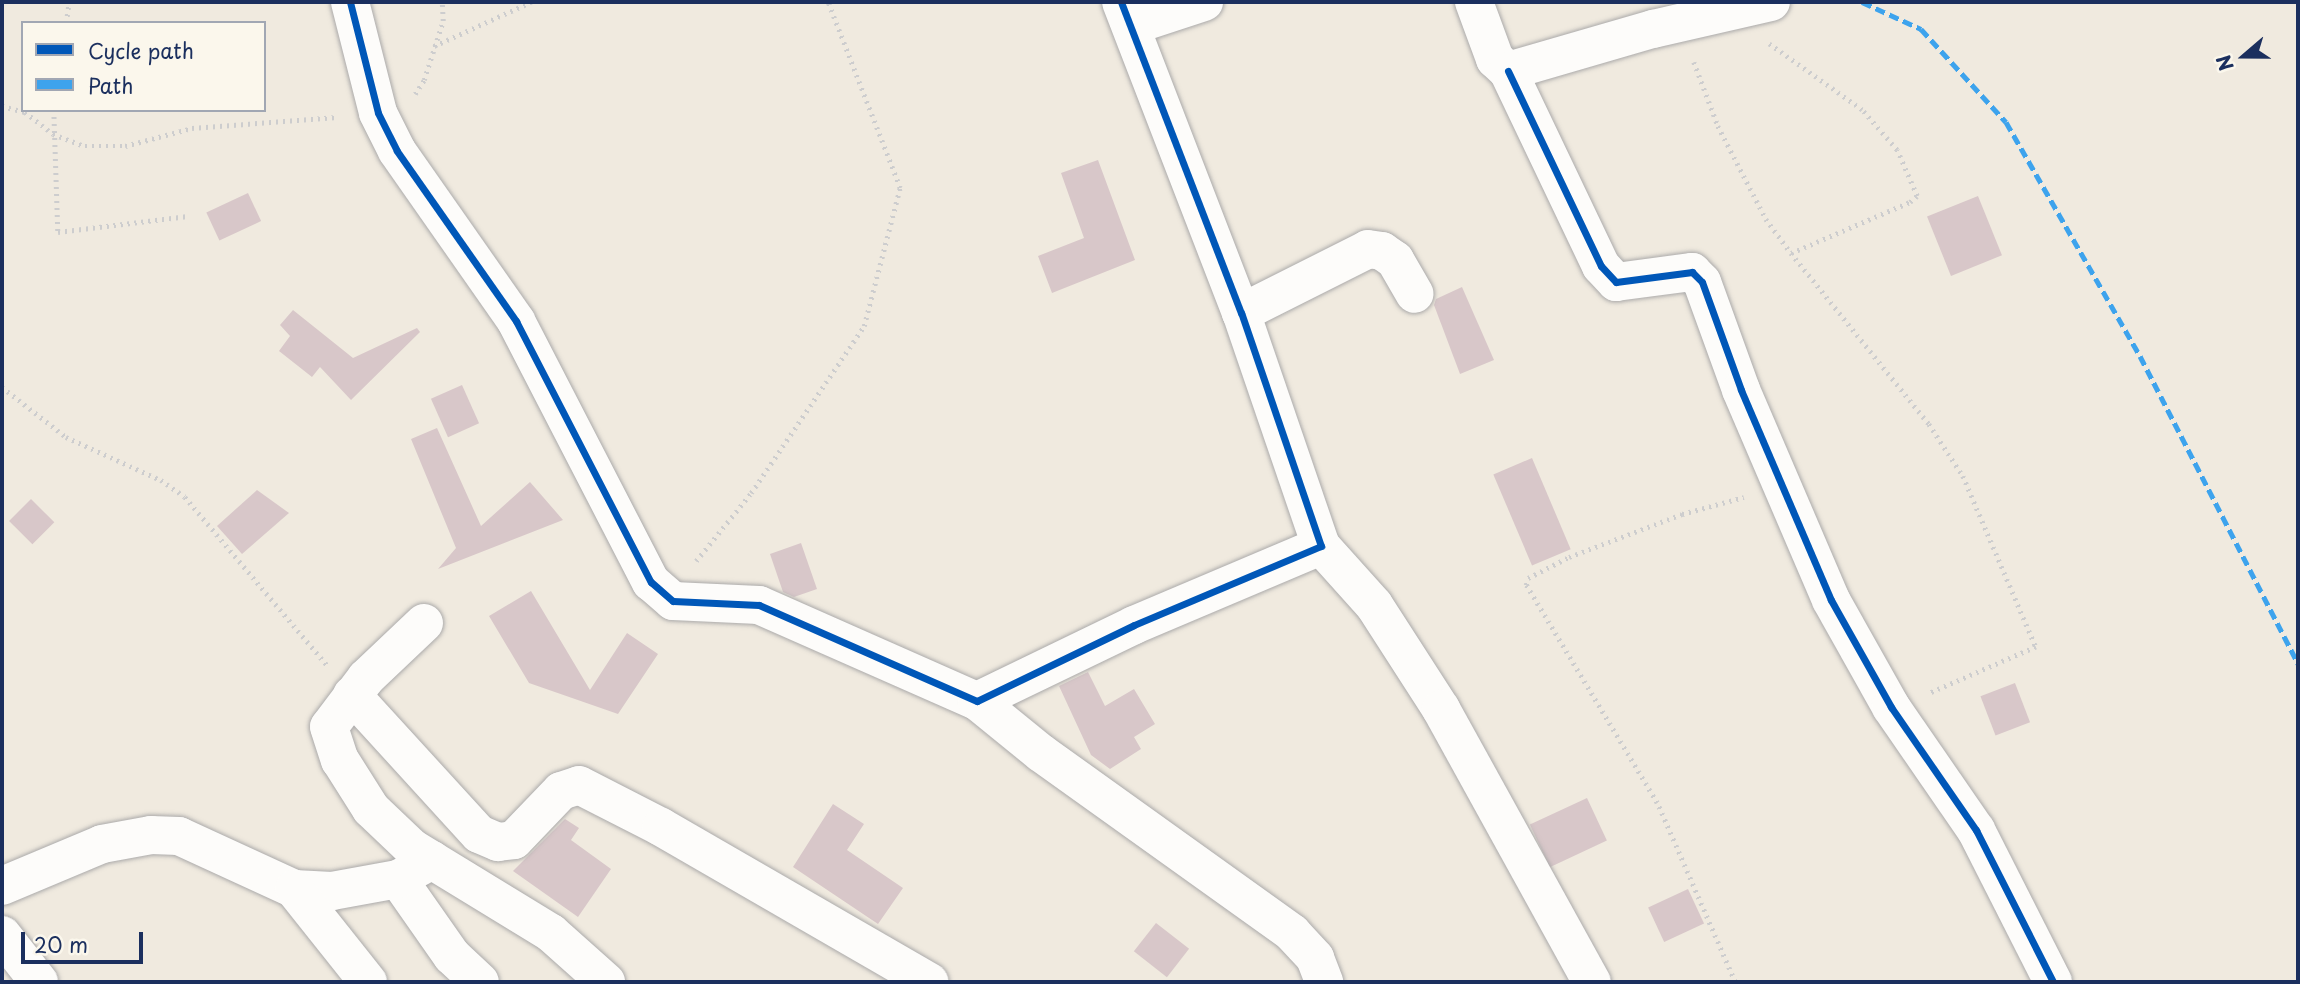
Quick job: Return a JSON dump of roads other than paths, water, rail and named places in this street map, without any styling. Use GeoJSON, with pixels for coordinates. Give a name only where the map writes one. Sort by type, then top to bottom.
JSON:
{"type":"FeatureCollection","features":[{"type":"Feature","properties":{"kind":"street"},"geometry":{"type":"LineString","coordinates":[[349,2],[378,113],[397,151],[516,321],[651,582],[673,601],[759,605],[977,701],[1041,753],[1292,933],[1315,958],[1324,982]]}},
{"type":"Feature","properties":{"kind":"street"},"geometry":{"type":"LineString","coordinates":[[1204,2],[1126,14],[1241,313],[1321,546],[1374,605],[1441,709],[1592,982]]}},
{"type":"Feature","properties":{"kind":"street"},"geometry":{"type":"LineString","coordinates":[[1474,2],[1494,59],[1508,71],[1601,266],[1616,282],[1692,272],[1702,282],[1782,486],[1831,600],[1891,707],[1976,830],[2053,982]]}},
{"type":"Feature","properties":{"kind":"street"},"geometry":{"type":"LineString","coordinates":[[1508,71],[1659,18],[1725,14],[1771,2]]}},
{"type":"Feature","properties":{"kind":"street"},"geometry":{"type":"LineString","coordinates":[[1241,313],[1368,249],[1382,251],[1395,260],[1415,294]]}},
{"type":"Feature","properties":{"kind":"street"},"geometry":{"type":"LineString","coordinates":[[977,701],[1134,625],[1321,546]]}},
{"type":"Feature","properties":{"kind":"street"},"geometry":{"type":"LineString","coordinates":[[424,623],[352,695],[330,727],[340,760],[371,809],[432,860],[551,933],[606,982]]}},
{"type":"Feature","properties":{"kind":"street"},"geometry":{"type":"LineString","coordinates":[[352,695],[479,834],[498,842],[514,840],[561,792],[579,785],[661,827],[929,982]]}},
{"type":"Feature","properties":{"kind":"street"},"geometry":{"type":"LineString","coordinates":[[2,886],[102,844],[151,835],[179,836],[294,889],[332,891],[398,878],[432,860]]}},
{"type":"Feature","properties":{"kind":"street"},"geometry":{"type":"LineString","coordinates":[[398,878],[452,956],[480,982]]}},
{"type":"Feature","properties":{"kind":"street"},"geometry":{"type":"LineString","coordinates":[[294,889],[368,982]]}},
{"type":"Feature","properties":{"kind":"street"},"geometry":{"type":"LineString","coordinates":[[2,935],[39,982]]}}]}
